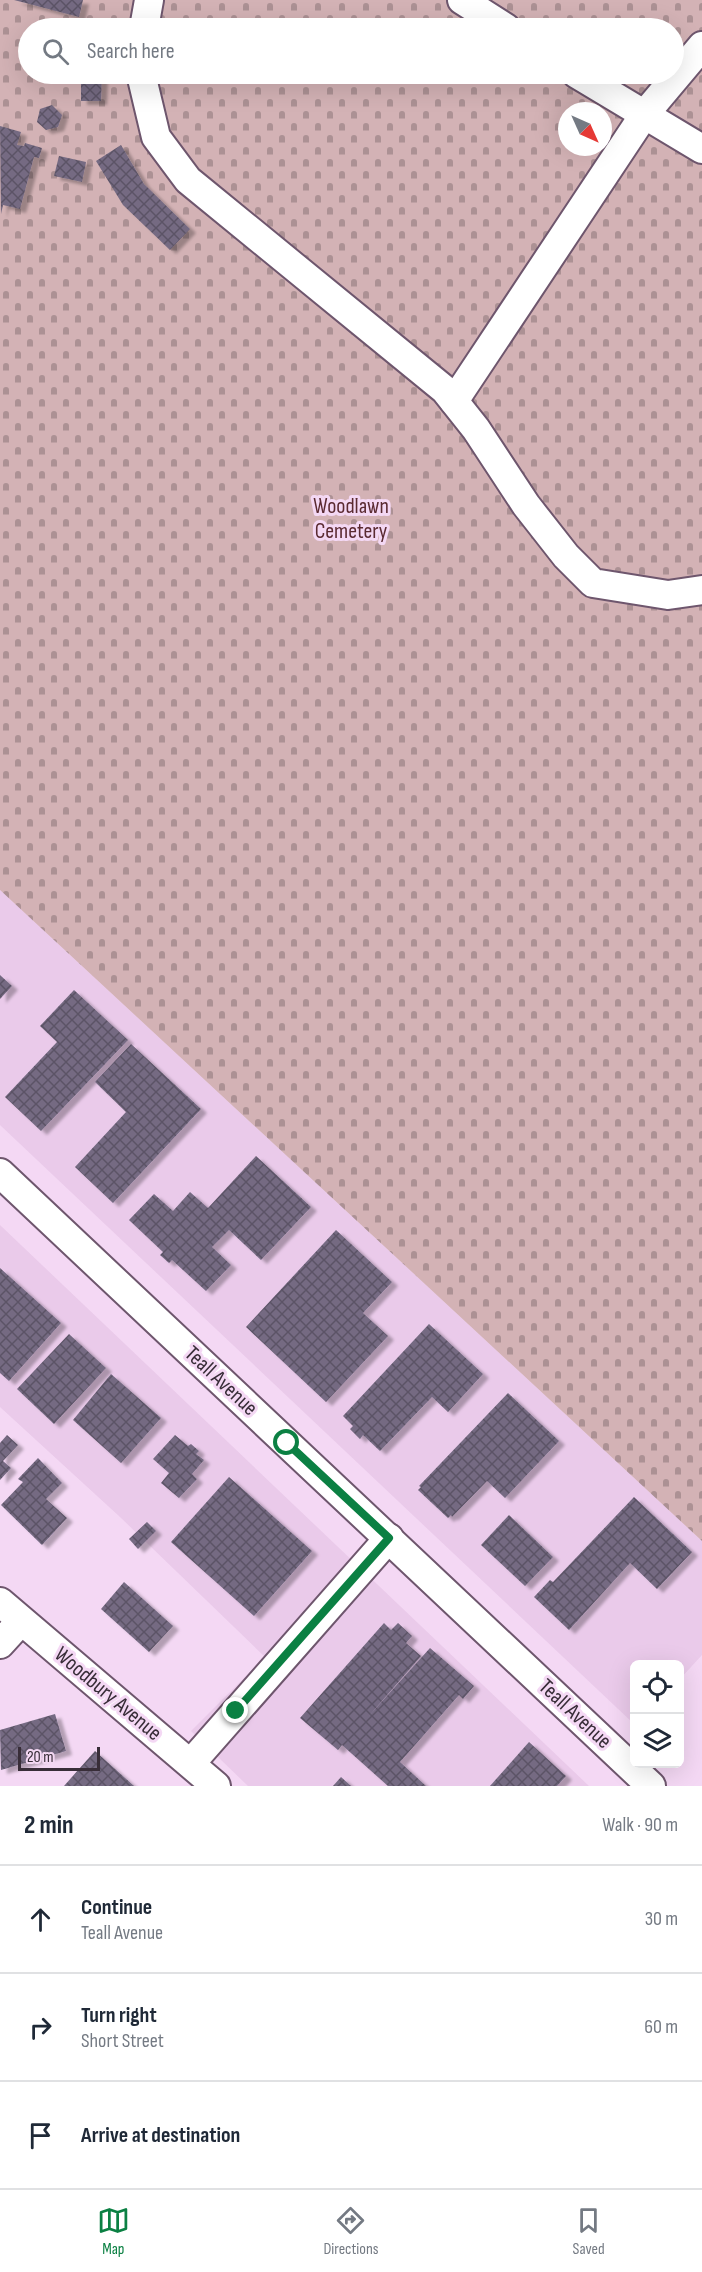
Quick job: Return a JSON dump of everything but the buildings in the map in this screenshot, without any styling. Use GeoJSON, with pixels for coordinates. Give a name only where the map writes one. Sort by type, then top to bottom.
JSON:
{"type":"FeatureCollection","features":[{"type":"Feature","properties":{"kind":"street"},"geometry":{"type":"LineString","coordinates":[[146,18],[149,0]]}},
{"type":"Feature","properties":{"kind":"street"},"geometry":{"type":"LineString","coordinates":[[462,0],[490,18]]}},
{"type":"Feature","properties":{"kind":"street"},"geometry":{"type":"LineString","coordinates":[[684,67],[702,46]]}},
{"type":"Feature","properties":{"kind":"street"},"geometry":{"type":"LineString","coordinates":[[143,84],[156,136],[188,180],[445,390],[476,429],[526,505],[566,556],[593,583],[668,595],[702,590]]}},
{"type":"Feature","properties":{"kind":"street"},"geometry":{"type":"LineString","coordinates":[[593,84],[702,149]]}},
{"type":"Feature","properties":{"kind":"street"},"geometry":{"type":"LineString","coordinates":[[454,401],[644,115],[670,84]]}},
{"type":"Feature","properties":{"kind":"street","name":"Teall Avenue"},"geometry":{"type":"LineString","coordinates":[[0,1173],[651,1786]]}},
{"type":"Feature","properties":{"kind":"street"},"geometry":{"type":"LineString","coordinates":[[191,1763],[389,1538]]}},
{"type":"Feature","properties":{"kind":"street","name":"Woodbury Avenue"},"geometry":{"type":"LineString","coordinates":[[0,1602],[216,1786]]}},
{"type":"Feature","properties":{"kind":"street"},"geometry":{"type":"LineString","coordinates":[[0,1644],[21,1621]]}},
{"type":"Feature","properties":{"kind":"shaded area"},"geometry":{"type":"Polygon","coordinates":[[[0,890],[702,1541],[702,1655],[684,1675],[684,1660],[630,1660],[630,1720],[0,1125],[0,890]]]}},
{"type":"Feature","properties":{"kind":"shaded area"},"geometry":{"type":"Polygon","coordinates":[[[0,1225],[589,1786],[248,1786],[191,1731],[265,1657],[120,1517],[0,1407],[0,1225]]]}},
{"type":"Feature","properties":{"kind":"green space","name":"Woodlawn Cemetery"},"geometry":{"type":"Polygon","coordinates":[[[0,0],[702,0],[702,1541],[0,890],[0,0]]]}},
{"type":"Feature","properties":{"kind":"route"},"geometry":{"type":"LineString","coordinates":[[236,1711],[389,1538],[287,1443]]}}]}
